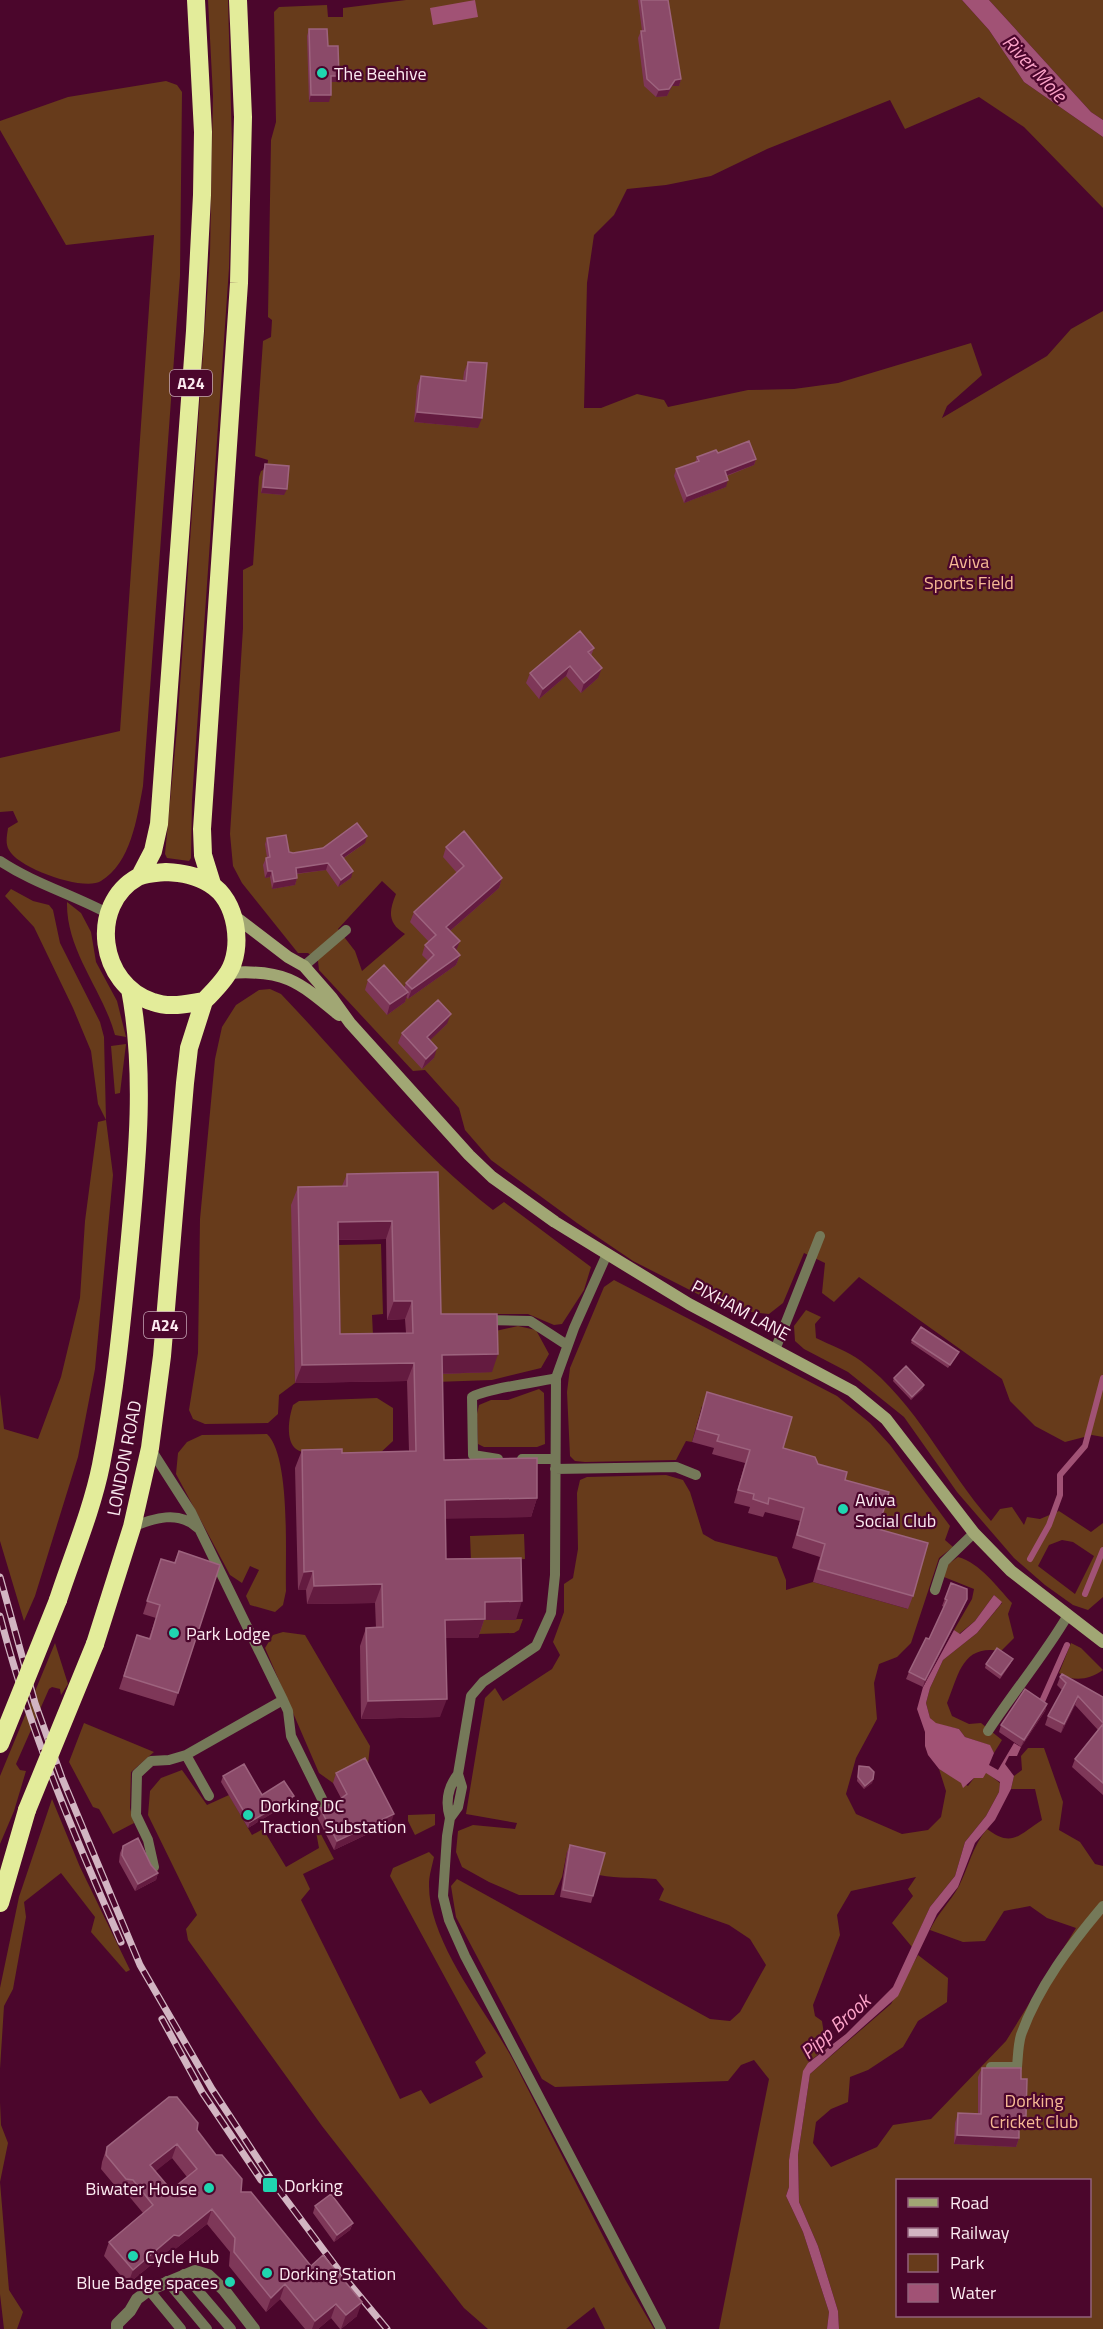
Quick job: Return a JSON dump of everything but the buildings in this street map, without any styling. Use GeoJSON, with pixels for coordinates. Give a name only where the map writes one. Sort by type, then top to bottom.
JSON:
{"type":"FeatureCollection","features":[{"type":"Feature","properties":{"kind":"highway","name":"A24"},"geometry":{"type":"LineString","coordinates":[[140,876],[153,851],[160,812],[195,331],[203,132],[196,0]]}},
{"type":"Feature","properties":{"kind":"highway","name":"A24"},"geometry":{"type":"LineString","coordinates":[[212,884],[204,855],[202,829],[239,283],[243,117],[238,0]]}},
{"type":"Feature","properties":{"kind":"highway"},"geometry":{"type":"LineString","coordinates":[[166,872],[186,873],[212,884],[222,895],[233,915],[237,935],[229,973],[204,1001],[177,1005],[153,1002],[130,989],[115,973],[104,930],[107,913],[120,894],[140,876],[166,872]]}},
{"type":"Feature","properties":{"kind":"highway","name":"LONDON ROAD"},"geometry":{"type":"LineString","coordinates":[[0,1744],[58,1600],[100,1468],[120,1347],[133,1203],[139,1042],[130,989]]}},
{"type":"Feature","properties":{"kind":"highway","name":"LONDON ROAD"},"geometry":{"type":"LineString","coordinates":[[0,1902],[27,1810],[95,1644],[132,1527],[150,1448],[162,1356],[189,1048],[204,1001]]}},
{"type":"Feature","properties":{"kind":"main road","name":"PIXHAM LANE"},"geometry":{"type":"LineString","coordinates":[[233,915],[288,957],[304,966],[350,1023],[492,1177],[555,1222],[689,1304],[852,1392],[886,1419],[974,1533],[1011,1571],[1103,1642]]}},
{"type":"Feature","properties":{"kind":"main road","name":"PIXHAM LANE"},"geometry":{"type":"LineString","coordinates":[[229,973],[271,972],[291,979],[350,1023]]}},
{"type":"Feature","properties":{"kind":"street"},"geometry":{"type":"LineString","coordinates":[[117,2329],[117,2324],[130,2312],[137,2299],[149,2290],[195,2271],[208,2275],[224,2290],[254,2329]]}},
{"type":"Feature","properties":{"kind":"lane"},"geometry":{"type":"LineString","coordinates":[[0,861],[24,877],[63,891],[107,913]]}},
{"type":"Feature","properties":{"kind":"lane"},"geometry":{"type":"LineString","coordinates":[[304,966],[346,930]]}},
{"type":"Feature","properties":{"kind":"lane"},"geometry":{"type":"LineString","coordinates":[[776,1350],[820,1236]]}},
{"type":"Feature","properties":{"kind":"lane"},"geometry":{"type":"LineString","coordinates":[[607,1254],[567,1345],[556,1378],[555,1575],[551,1613],[536,1646],[483,1682],[471,1696],[458,1774],[451,1784],[447,1807],[450,1818],[443,1896],[448,1920],[661,2329]]}},
{"type":"Feature","properties":{"kind":"lane"},"geometry":{"type":"LineString","coordinates":[[476,1320],[530,1321],[567,1345]]}},
{"type":"Feature","properties":{"kind":"lane"},"geometry":{"type":"LineString","coordinates":[[556,1378],[502,1390],[481,1392],[472,1397],[472,1455],[487,1460],[676,1467],[696,1475]]}},
{"type":"Feature","properties":{"kind":"lane"},"geometry":{"type":"LineString","coordinates":[[150,1448],[200,1531],[283,1700],[288,1711],[291,1736],[326,1807]]}},
{"type":"Feature","properties":{"kind":"lane"},"geometry":{"type":"LineString","coordinates":[[132,1527],[158,1517],[174,1517],[190,1521],[200,1531]]}},
{"type":"Feature","properties":{"kind":"lane"},"geometry":{"type":"LineString","coordinates":[[934,1590],[944,1562],[974,1533]]}},
{"type":"Feature","properties":{"kind":"lane"},"geometry":{"type":"LineString","coordinates":[[988,1731],[1015,1689],[1033,1670],[1068,1614]]}},
{"type":"Feature","properties":{"kind":"lane"},"geometry":{"type":"LineString","coordinates":[[154,1867],[148,1840],[136,1815],[137,1774],[151,1761],[169,1760],[186,1755],[283,1700]]}},
{"type":"Feature","properties":{"kind":"lane"},"geometry":{"type":"LineString","coordinates":[[186,1755],[209,1796]]}},
{"type":"Feature","properties":{"kind":"lane"},"geometry":{"type":"LineString","coordinates":[[450,1818],[458,1807],[462,1787],[458,1774]]}},
{"type":"Feature","properties":{"kind":"lane"},"geometry":{"type":"LineString","coordinates":[[991,2067],[1017,2067],[1021,2037],[1035,2006],[1072,1943],[1103,1906]]}},
{"type":"Feature","properties":{"kind":"lane"},"geometry":{"type":"LineString","coordinates":[[184,2274],[231,2329]]}},
{"type":"Feature","properties":{"kind":"lane"},"geometry":{"type":"LineString","coordinates":[[167,2281],[207,2329]]}},
{"type":"Feature","properties":{"kind":"lane"},"geometry":{"type":"LineString","coordinates":[[149,2290],[181,2329]]}},
{"type":"Feature","properties":{"kind":"green space"},"geometry":{"type":"Polygon","coordinates":[[[208,0],[228,0],[232,143],[229,268],[189,861],[167,858],[165,854],[177,729],[210,253],[213,96],[208,0]]]}},
{"type":"Feature","properties":{"kind":"green space","name":"Aviva Sports Field"},"geometry":{"type":"Polygon","coordinates":[[[406,0],[962,0],[989,30],[1024,82],[1103,137],[1103,208],[1024,127],[979,97],[905,129],[890,100],[767,149],[711,176],[666,185],[627,189],[614,215],[594,235],[587,283],[584,408],[601,408],[637,394],[664,400],[668,407],[748,390],[794,389],[838,383],[971,343],[982,375],[947,406],[942,418],[1047,356],[1071,329],[1103,311],[1103,1437],[1092,1435],[1065,1442],[1035,1426],[1010,1401],[1002,1379],[859,1277],[834,1302],[822,1293],[825,1263],[804,1253],[783,1303],[769,1314],[727,1309],[633,1261],[491,1160],[465,1130],[459,1108],[425,1070],[413,1071],[319,970],[318,961],[308,953],[298,953],[242,883],[233,866],[230,834],[243,628],[243,570],[253,565],[259,477],[261,471],[267,468],[268,460],[255,456],[263,341],[271,337],[272,320],[268,317],[271,140],[276,122],[274,12],[279,7],[327,5],[328,17],[343,17],[343,8],[406,0]],[[382,881],[338,929],[355,951],[362,971],[405,934],[392,921],[391,911],[396,894],[382,881]]]}},
{"type":"Feature","properties":{"kind":"green space"},"geometry":{"type":"Polygon","coordinates":[[[989,0],[1103,0],[1103,120],[1091,112],[989,0]]]}},
{"type":"Feature","properties":{"kind":"green space"},"geometry":{"type":"Polygon","coordinates":[[[166,81],[177,85],[182,92],[180,276],[143,786],[131,839],[119,863],[101,881],[93,884],[81,883],[67,881],[38,871],[15,857],[9,850],[8,828],[18,822],[13,811],[0,812],[0,758],[120,731],[154,235],[66,245],[0,130],[0,121],[68,97],[166,81]]]}},
{"type":"Feature","properties":{"kind":"green space"},"geometry":{"type":"Polygon","coordinates":[[[11,889],[33,901],[49,905],[53,910],[60,943],[100,1022],[104,1037],[106,1120],[98,1104],[91,1051],[34,927],[5,896],[11,889]]]}},
{"type":"Feature","properties":{"kind":"green space"},"geometry":{"type":"Polygon","coordinates":[[[67,902],[81,913],[91,932],[96,962],[117,1001],[126,1037],[115,1035],[79,954],[68,920],[67,902]]]}},
{"type":"Feature","properties":{"kind":"green space"},"geometry":{"type":"Polygon","coordinates":[[[270,989],[281,994],[383,1106],[464,1186],[493,1210],[504,1202],[591,1267],[584,1290],[562,1324],[554,1325],[528,1314],[434,1314],[431,1190],[292,1205],[295,1383],[279,1395],[278,1414],[268,1423],[205,1424],[193,1419],[189,1410],[198,1353],[200,1219],[215,1059],[222,1027],[236,1005],[259,990],[270,989]]]}},
{"type":"Feature","properties":{"kind":"green space"},"geometry":{"type":"Polygon","coordinates":[[[126,1044],[120,1093],[115,1094],[111,1046],[126,1044]]]}},
{"type":"Feature","properties":{"kind":"green space"},"geometry":{"type":"Polygon","coordinates":[[[106,1120],[113,1175],[95,1369],[78,1457],[35,1596],[24,1621],[0,1541],[0,1394],[4,1429],[38,1439],[61,1377],[80,1298],[85,1221],[98,1122],[106,1120]]]}},
{"type":"Feature","properties":{"kind":"green space"},"geometry":{"type":"Polygon","coordinates":[[[381,1244],[383,1314],[372,1315],[373,1335],[341,1347],[338,1245],[381,1244]]]}},
{"type":"Feature","properties":{"kind":"green space"},"geometry":{"type":"Polygon","coordinates":[[[614,1280],[837,1396],[870,1423],[890,1445],[950,1526],[945,1540],[953,1547],[939,1558],[911,1643],[897,1657],[879,1664],[874,1683],[877,1719],[856,1758],[846,1794],[856,1814],[902,1834],[928,1830],[941,1817],[946,1791],[939,1769],[968,1786],[974,1778],[986,1772],[1000,1783],[999,1792],[986,1816],[965,1842],[955,1876],[930,1907],[912,1947],[892,1923],[913,1896],[908,1889],[916,1877],[851,1891],[837,1915],[840,1935],[813,2005],[815,2016],[822,2021],[826,2048],[808,2063],[789,2160],[789,2187],[786,2196],[803,2232],[829,2312],[827,2329],[719,2329],[769,2079],[754,2060],[741,2065],[728,2081],[555,2087],[542,2079],[456,1917],[451,1886],[457,1879],[710,2019],[730,2021],[740,2012],[766,1965],[750,1939],[729,1925],[659,1900],[664,1889],[656,1879],[599,1875],[602,1860],[567,1852],[562,1877],[554,1895],[519,1895],[462,1867],[456,1852],[458,1831],[473,1825],[515,1829],[517,1823],[466,1814],[485,1698],[495,1688],[503,1701],[552,1669],[560,1655],[553,1642],[564,1612],[564,1584],[573,1578],[578,1549],[577,1493],[580,1480],[587,1477],[666,1475],[683,1480],[690,1492],[703,1534],[715,1541],[777,1557],[786,1580],[786,1590],[813,1582],[908,1609],[874,1542],[702,1406],[692,1442],[686,1441],[676,1460],[585,1462],[575,1461],[570,1456],[567,1392],[570,1368],[604,1287],[614,1280]]]}},
{"type":"Feature","properties":{"kind":"green space"},"geometry":{"type":"Polygon","coordinates":[[[806,1310],[821,1317],[815,1324],[816,1338],[856,1357],[881,1378],[915,1416],[959,1480],[991,1521],[1000,1509],[1012,1507],[1024,1525],[1027,1517],[1040,1519],[1059,1511],[1091,1532],[1103,1523],[1103,1597],[1088,1610],[1073,1605],[1045,1585],[1014,1558],[957,1492],[904,1417],[848,1372],[804,1349],[795,1341],[794,1326],[806,1310]],[[1062,1540],[1049,1545],[1038,1566],[1075,1594],[1094,1556],[1073,1542],[1062,1540]]]}},
{"type":"Feature","properties":{"kind":"green space"},"geometry":{"type":"Polygon","coordinates":[[[518,1326],[536,1330],[549,1354],[541,1368],[492,1380],[435,1382],[435,1374],[491,1372],[491,1332],[518,1326]]]}},
{"type":"Feature","properties":{"kind":"green space"},"geometry":{"type":"Polygon","coordinates":[[[539,1389],[544,1393],[545,1444],[537,1447],[484,1447],[478,1444],[479,1405],[491,1400],[508,1400],[539,1389]]]}},
{"type":"Feature","properties":{"kind":"green space"},"geometry":{"type":"Polygon","coordinates":[[[377,1398],[393,1408],[393,1441],[379,1454],[312,1454],[296,1449],[290,1440],[289,1422],[293,1405],[299,1401],[377,1398]]]}},
{"type":"Feature","properties":{"kind":"green space"},"geometry":{"type":"Polygon","coordinates":[[[267,1434],[275,1446],[280,1463],[285,1508],[286,1591],[283,1605],[275,1612],[250,1605],[246,1596],[259,1570],[250,1566],[242,1583],[230,1575],[176,1474],[178,1453],[187,1442],[202,1435],[267,1434]]]}},
{"type":"Feature","properties":{"kind":"green space"},"geometry":{"type":"Polygon","coordinates":[[[524,1534],[525,1559],[471,1561],[470,1536],[524,1534]]]}},
{"type":"Feature","properties":{"kind":"green space"},"geometry":{"type":"Polygon","coordinates":[[[958,1557],[974,1564],[1012,1603],[1008,1614],[1014,1638],[1001,1651],[988,1650],[970,1657],[959,1672],[947,1703],[952,1716],[969,1724],[981,1723],[1002,1740],[994,1753],[989,1745],[965,1737],[959,1729],[936,1724],[930,1718],[926,1703],[943,1660],[977,1633],[1002,1603],[994,1595],[975,1621],[959,1634],[954,1630],[972,1599],[974,1589],[944,1577],[947,1565],[958,1557]]]}},
{"type":"Feature","properties":{"kind":"green space"},"geometry":{"type":"Polygon","coordinates":[[[523,1619],[519,1630],[514,1633],[478,1634],[478,1620],[523,1619]]]}},
{"type":"Feature","properties":{"kind":"green space"},"geometry":{"type":"Polygon","coordinates":[[[283,1632],[305,1635],[370,1746],[368,1764],[333,1783],[319,1773],[265,1648],[273,1635],[283,1632]]]}},
{"type":"Feature","properties":{"kind":"green space"},"geometry":{"type":"Polygon","coordinates":[[[55,1643],[68,1684],[61,1695],[60,1689],[52,1687],[49,1689],[16,1764],[20,1770],[26,1771],[14,1811],[0,1844],[0,1776],[55,1643]]]}},
{"type":"Feature","properties":{"kind":"green space"},"geometry":{"type":"Polygon","coordinates":[[[1071,1643],[1081,1648],[1103,1670],[1081,1679],[1070,1678],[1059,1673],[1071,1643]]]}},
{"type":"Feature","properties":{"kind":"green space"},"geometry":{"type":"Polygon","coordinates":[[[84,1723],[154,1752],[131,1772],[130,1808],[134,1823],[113,1834],[99,1809],[93,1807],[69,1762],[84,1723]]]}},
{"type":"Feature","properties":{"kind":"green space","name":"Dorking Cricket Club"},"geometry":{"type":"Polygon","coordinates":[[[1028,1748],[1044,1748],[1063,1802],[1059,1830],[1080,1842],[1095,1864],[1103,1866],[1103,2329],[839,2329],[838,2311],[818,2246],[799,2202],[798,2155],[810,2074],[891,2004],[918,1955],[948,1978],[947,2002],[918,2021],[903,2047],[868,2070],[850,2077],[848,2102],[831,2109],[816,2122],[813,2143],[831,2167],[877,2147],[893,2125],[931,2119],[1006,2041],[1076,1928],[1047,1918],[1030,1906],[1004,1911],[985,1941],[963,1942],[930,1930],[959,1886],[974,1850],[987,1829],[1003,1838],[1009,1838],[1021,1834],[1042,1820],[1035,1789],[1011,1789],[1014,1776],[1022,1770],[1021,1756],[1028,1748]]]}},
{"type":"Feature","properties":{"kind":"green space"},"geometry":{"type":"Polygon","coordinates":[[[182,1770],[207,1805],[229,1795],[252,1835],[263,1829],[286,1867],[319,1848],[314,1821],[334,1859],[303,1874],[310,1889],[301,1900],[400,2099],[421,2090],[430,2104],[483,2077],[475,2062],[486,2053],[390,1876],[393,1868],[429,1852],[434,1857],[429,1881],[431,1906],[448,1952],[513,2060],[626,2281],[654,2329],[605,2329],[594,2307],[566,2329],[488,2329],[464,2308],[322,2126],[188,1940],[186,1929],[197,1915],[148,1815],[150,1791],[161,1778],[182,1770]]]}},
{"type":"Feature","properties":{"kind":"green space"},"geometry":{"type":"Polygon","coordinates":[[[52,1799],[80,1867],[130,1970],[126,1972],[91,1932],[95,1917],[61,1873],[24,1902],[26,1917],[13,1989],[4,2006],[0,2069],[0,1988],[19,1897],[52,1799]]]}},
{"type":"Feature","properties":{"kind":"green space"},"geometry":{"type":"Polygon","coordinates":[[[435,1814],[435,1825],[415,1835],[408,1821],[408,1815],[435,1814]]]}},
{"type":"Feature","properties":{"kind":"green space"},"geometry":{"type":"Polygon","coordinates":[[[0,2102],[1,2125],[8,2143],[0,2182],[0,2102]]]}},
{"type":"Feature","properties":{"kind":"green space"},"geometry":{"type":"Polygon","coordinates":[[[0,2182],[9,2290],[23,2312],[17,2329],[4,2329],[0,2294],[0,2182]]]}},
{"type":"Feature","properties":{"kind":"water"},"geometry":{"type":"Polygon","coordinates":[[[475,0],[478,17],[433,25],[430,8],[475,0]]]}},
{"type":"Feature","properties":{"kind":"water","name":"River Mole"},"geometry":{"type":"Polygon","coordinates":[[[962,0],[989,0],[1091,112],[1103,120],[1103,137],[1024,82],[989,30],[962,0]]]}},
{"type":"Feature","properties":{"kind":"water"},"geometry":{"type":"Polygon","coordinates":[[[994,1595],[1002,1602],[977,1633],[943,1660],[926,1703],[930,1718],[936,1723],[959,1729],[965,1737],[990,1745],[994,1753],[989,1765],[998,1770],[1014,1743],[1021,1747],[1017,1756],[1009,1756],[1005,1764],[1014,1776],[1011,1789],[995,1820],[975,1843],[958,1887],[937,1914],[898,1996],[810,2074],[798,2155],[799,2202],[818,2246],[838,2311],[839,2329],[827,2329],[829,2312],[803,2232],[786,2196],[789,2187],[789,2160],[803,2071],[808,2063],[846,2034],[893,1987],[930,1907],[955,1876],[965,1842],[986,1816],[999,1792],[1000,1782],[986,1773],[983,1778],[974,1778],[963,1788],[961,1783],[939,1769],[928,1755],[925,1746],[925,1732],[917,1709],[923,1687],[954,1630],[960,1634],[975,1621],[994,1595]]]}},
{"type":"Feature","properties":{"kind":"waterway","name":"Pipp Brook"},"geometry":{"type":"LineString","coordinates":[[1030,1559],[1049,1525],[1060,1495],[1060,1475],[1085,1446],[1103,1378]]}},
{"type":"Feature","properties":{"kind":"waterway","name":"Pipp Brook"},"geometry":{"type":"LineString","coordinates":[[1085,1594],[1103,1550]]}},
{"type":"Feature","properties":{"kind":"waterway","name":"Pipp Brook"},"geometry":{"type":"LineString","coordinates":[[1040,1706],[1067,1645]]}},
{"type":"Feature","properties":{"kind":"railway"},"geometry":{"type":"LineString","coordinates":[[0,1577],[35,1703],[62,1778],[140,1965],[212,2089],[273,2182],[343,2276],[387,2329]]}},
{"type":"Feature","properties":{"kind":"railway"},"geometry":{"type":"LineString","coordinates":[[0,1616],[39,1741],[70,1822],[121,1942]]}},
{"type":"Feature","properties":{"kind":"railway"},"geometry":{"type":"LineString","coordinates":[[162,2019],[202,2092],[261,2180]]}},
{"type":"Feature","properties":{"kind":"place","name":"The Beehive"},"geometry":{"type":"Point","coordinates":[322,73]}},
{"type":"Feature","properties":{"kind":"place","name":"Aviva Social Club"},"geometry":{"type":"Point","coordinates":[843,1509]}},
{"type":"Feature","properties":{"kind":"place","name":"Park Lodge"},"geometry":{"type":"Point","coordinates":[174,1633]}},
{"type":"Feature","properties":{"kind":"place","name":"Dorking DC Traction Substation"},"geometry":{"type":"Point","coordinates":[248,1815]}},
{"type":"Feature","properties":{"kind":"place","name":"Dorking"},"geometry":{"type":"Point","coordinates":[270,2185]}},
{"type":"Feature","properties":{"kind":"place","name":"Biwater House"},"geometry":{"type":"Point","coordinates":[209,2188]}},
{"type":"Feature","properties":{"kind":"place","name":"Cycle Hub"},"geometry":{"type":"Point","coordinates":[133,2256]}},
{"type":"Feature","properties":{"kind":"place","name":"Dorking Station"},"geometry":{"type":"Point","coordinates":[267,2273]}},
{"type":"Feature","properties":{"kind":"place","name":"Blue Badge spaces"},"geometry":{"type":"Point","coordinates":[230,2282]}}]}
